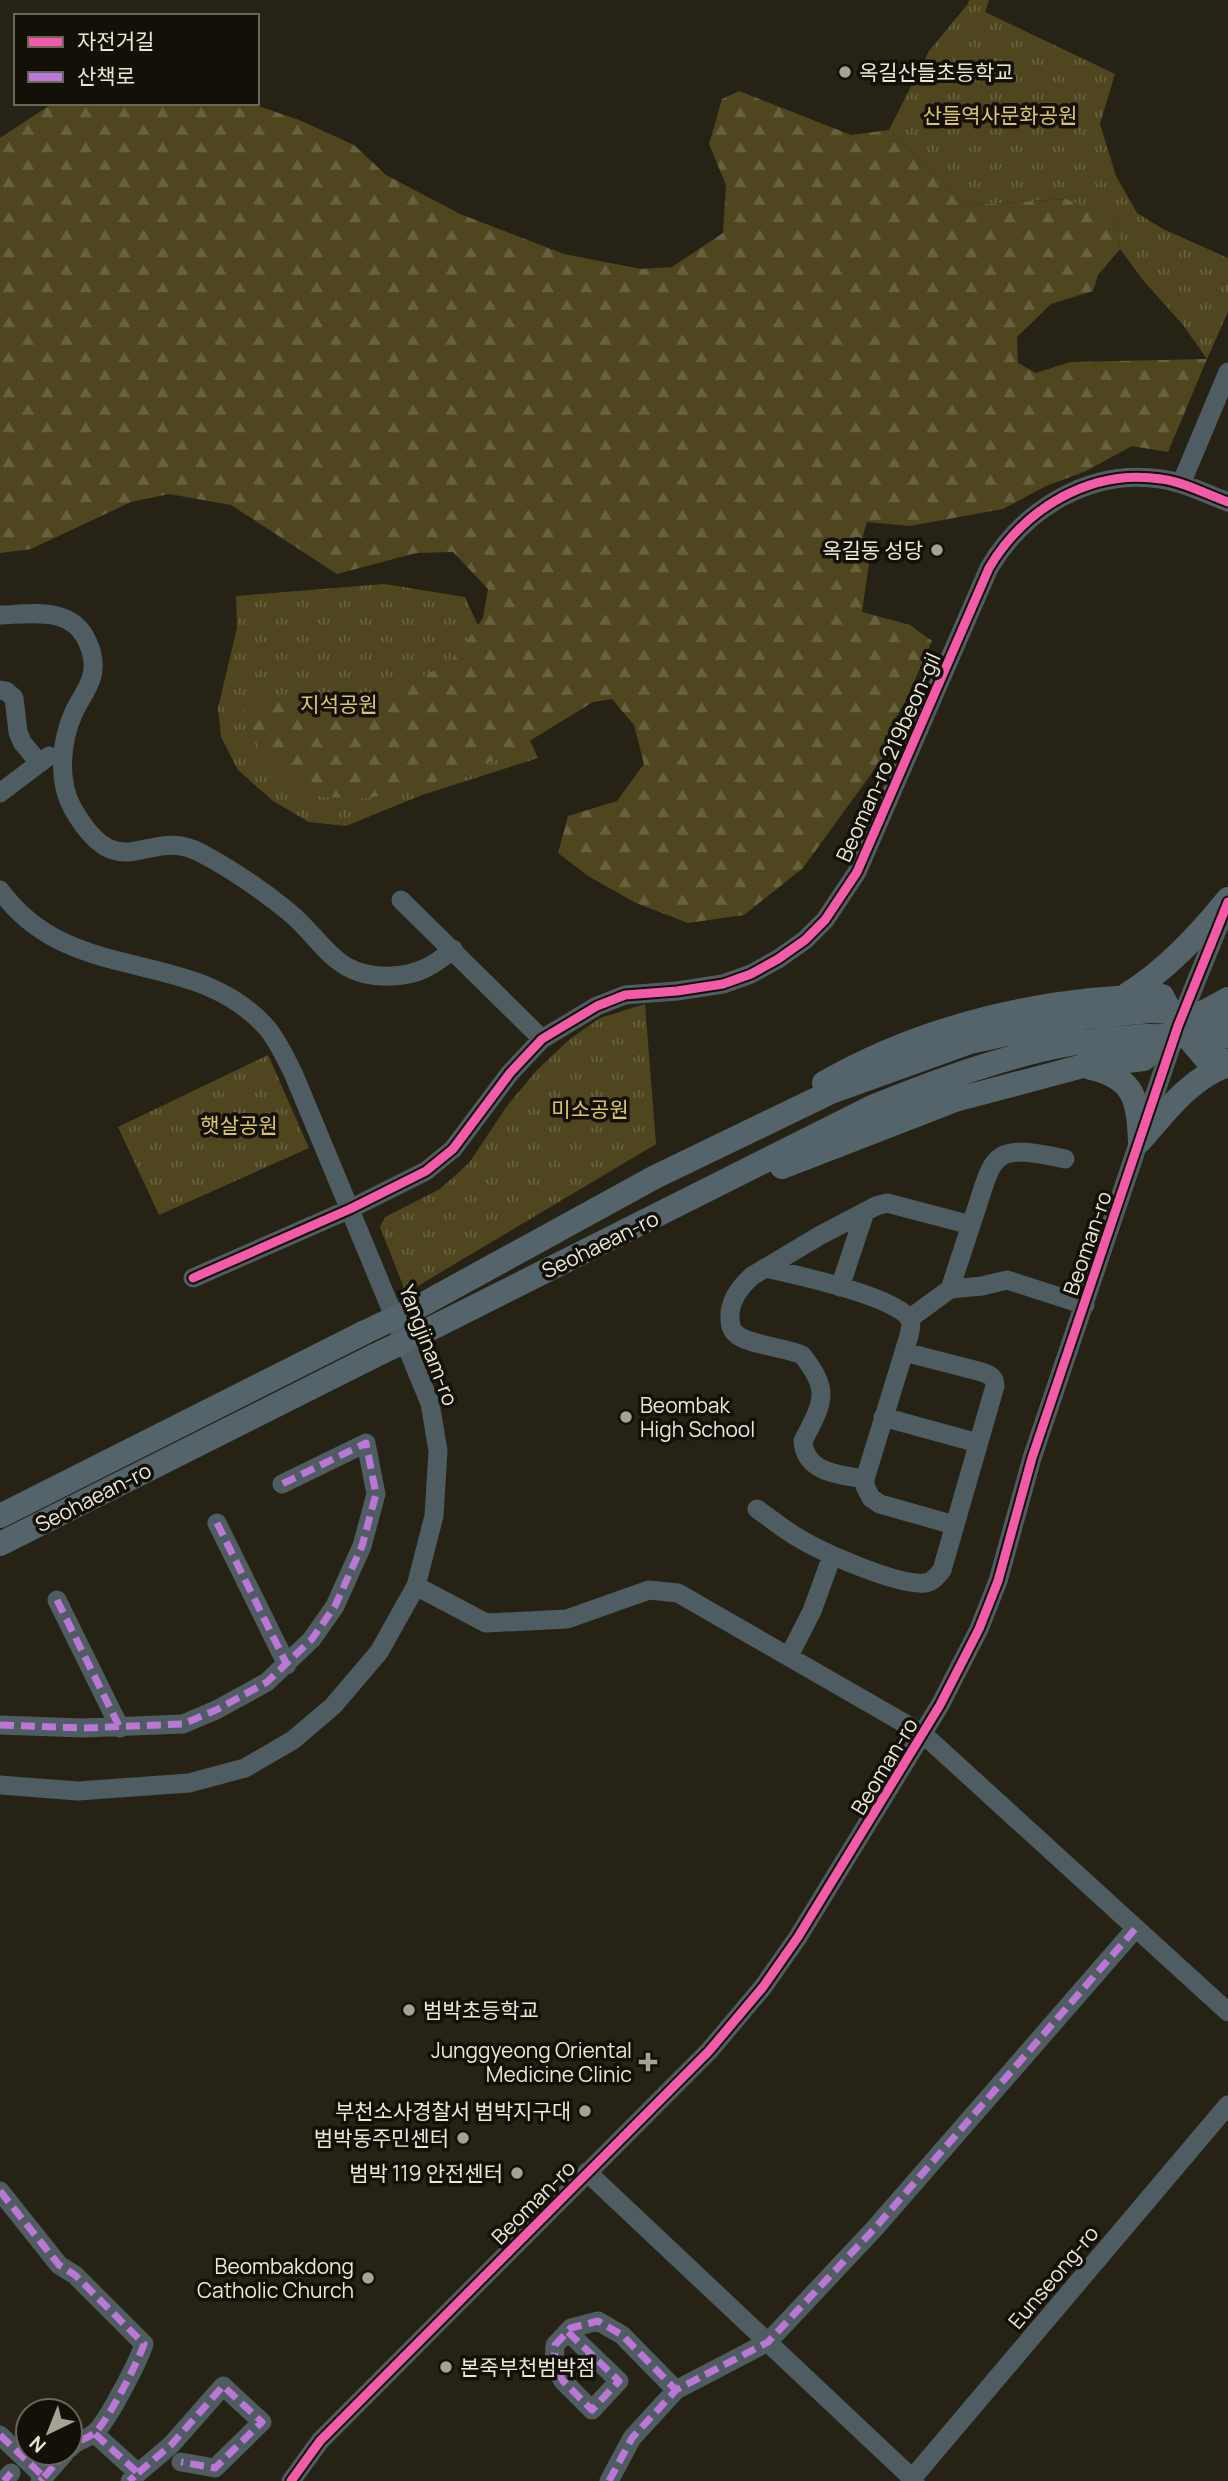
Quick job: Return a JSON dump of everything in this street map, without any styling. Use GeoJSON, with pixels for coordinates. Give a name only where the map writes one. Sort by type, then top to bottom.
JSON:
{"type":"FeatureCollection","features":[{"type":"Feature","properties":{"kind":"main road"},"geometry":{"type":"LineString","coordinates":[[1125,996],[1169,964],[1228,901]]}},
{"type":"Feature","properties":{"kind":"main road"},"geometry":{"type":"LineString","coordinates":[[655,1177],[849,1069],[913,1041],[960,1025],[1100,998],[1163,996],[1178,1026],[1207,1060],[1227,1043]]}},
{"type":"Feature","properties":{"kind":"main road"},"geometry":{"type":"LineString","coordinates":[[671,1209],[955,1100],[1083,1066],[1144,1059],[1178,1026],[1228,999]]}},
{"type":"Feature","properties":{"kind":"main road","name":"Seohaean-ro"},"geometry":{"type":"LineString","coordinates":[[0,1516],[418,1307],[655,1177],[831,1092],[971,1042],[1075,1020],[1150,1012],[1227,1043]]}},
{"type":"Feature","properties":{"kind":"main road","name":"Seohaean-ro"},"geometry":{"type":"LineString","coordinates":[[0,1544],[671,1209],[838,1122],[942,1080],[1078,1042],[1146,1036],[1227,1043]]}},
{"type":"Feature","properties":{"kind":"main road"},"geometry":{"type":"LineString","coordinates":[[1140,1141],[1183,1093],[1198,1081],[1227,1043]]}},
{"type":"Feature","properties":{"kind":"main road"},"geometry":{"type":"LineString","coordinates":[[1083,1066],[1109,1072],[1122,1080],[1135,1102],[1140,1141]]}},
{"type":"Feature","properties":{"kind":"street"},"geometry":{"type":"LineString","coordinates":[[1181,484],[1228,372]]}},
{"type":"Feature","properties":{"kind":"street","name":"Beoman-ro 219beon-gil"},"geometry":{"type":"LineString","coordinates":[[193,1278],[350,1209],[406,1182],[443,1158],[510,1073],[542,1039],[611,999],[730,982],[765,967],[805,940],[830,914],[857,873],[981,584],[1007,541],[1042,508],[1087,485],[1143,477],[1181,484],[1228,502]]}},
{"type":"Feature","properties":{"kind":"street"},"geometry":{"type":"LineString","coordinates":[[0,615],[53,615],[69,619],[86,637],[92,651],[92,678],[73,713],[64,743],[62,764],[71,806],[81,822],[106,848],[115,853],[126,853],[169,846],[199,852],[266,894],[291,913],[332,956],[363,975],[408,975],[433,965],[453,949]]}},
{"type":"Feature","properties":{"kind":"street"},"geometry":{"type":"LineString","coordinates":[[0,690],[14,698],[18,732],[22,742],[46,758],[0,793]]}},
{"type":"Feature","properties":{"kind":"street","name":"Yangjinam-ro"},"geometry":{"type":"LineString","coordinates":[[0,890],[31,924],[51,938],[107,960],[200,983],[229,998],[267,1028],[293,1075],[430,1403],[438,1451],[434,1516],[416,1586],[379,1653],[333,1706],[293,1740],[245,1768],[189,1783],[78,1791],[0,1785]]}},
{"type":"Feature","properties":{"kind":"street"},"geometry":{"type":"LineString","coordinates":[[401,900],[542,1039]]}},
{"type":"Feature","properties":{"kind":"street","name":"Beoman-ro"},"geometry":{"type":"LineString","coordinates":[[291,2481],[320,2441],[709,2051],[763,1987],[799,1937],[923,1734],[968,1653],[998,1581],[1032,1458],[1178,1026],[1228,901]]}},
{"type":"Feature","properties":{"kind":"street"},"geometry":{"type":"LineString","coordinates":[[950,1289],[988,1174],[1002,1154],[1030,1151],[1066,1159]]}},
{"type":"Feature","properties":{"kind":"street"},"geometry":{"type":"LineString","coordinates":[[865,1479],[839,1474],[816,1466],[808,1460],[803,1441],[820,1411],[818,1380],[802,1354],[744,1339],[734,1333],[730,1325],[731,1306],[735,1296],[743,1284],[765,1268],[865,1212],[887,1203],[971,1225]]}},
{"type":"Feature","properties":{"kind":"street"},"geometry":{"type":"LineString","coordinates":[[840,1287],[865,1212]]}},
{"type":"Feature","properties":{"kind":"street"},"geometry":{"type":"LineString","coordinates":[[765,1268],[840,1287],[886,1303],[901,1310],[909,1319],[911,1326],[865,1479],[866,1486],[871,1498],[880,1504],[954,1525]]}},
{"type":"Feature","properties":{"kind":"street"},"geometry":{"type":"LineString","coordinates":[[909,1319],[950,1289],[1007,1280],[1084,1305]]}},
{"type":"Feature","properties":{"kind":"street"},"geometry":{"type":"LineString","coordinates":[[757,1509],[795,1536],[832,1556],[906,1581],[924,1583],[932,1580],[942,1570],[995,1380],[991,1376],[904,1352]]}},
{"type":"Feature","properties":{"kind":"street"},"geometry":{"type":"LineString","coordinates":[[883,1417],[978,1443]]}},
{"type":"Feature","properties":{"kind":"street"},"geometry":{"type":"LineString","coordinates":[[0,1725],[120,1728],[183,1724],[216,1710],[267,1682],[312,1639],[335,1606],[362,1546],[376,1494],[366,1443],[282,1484]]}},
{"type":"Feature","properties":{"kind":"street"},"geometry":{"type":"LineString","coordinates":[[217,1522],[286,1665]]}},
{"type":"Feature","properties":{"kind":"street"},"geometry":{"type":"LineString","coordinates":[[789,1656],[812,1611],[832,1556]]}},
{"type":"Feature","properties":{"kind":"street","name":"Beoman-ro"},"geometry":{"type":"LineString","coordinates":[[416,1586],[486,1623],[567,1619],[649,1590],[678,1593],[923,1734]]}},
{"type":"Feature","properties":{"kind":"street"},"geometry":{"type":"LineString","coordinates":[[57,1600],[120,1728]]}},
{"type":"Feature","properties":{"kind":"street"},"geometry":{"type":"LineString","coordinates":[[923,1734],[1228,2012]]}},
{"type":"Feature","properties":{"kind":"street"},"geometry":{"type":"LineString","coordinates":[[609,2481],[632,2438],[676,2390],[768,2342],[874,2228],[1136,1928]]}},
{"type":"Feature","properties":{"kind":"street","name":"Eunseong-ro"},"geometry":{"type":"LineString","coordinates":[[912,2480],[1228,2105]]}},
{"type":"Feature","properties":{"kind":"street","name":"Beoman-ro"},"geometry":{"type":"LineString","coordinates":[[587,2172],[912,2480]]}},
{"type":"Feature","properties":{"kind":"street"},"geometry":{"type":"LineString","coordinates":[[0,2191],[59,2265],[75,2276],[145,2344],[138,2363],[95,2434],[84,2438]]}},
{"type":"Feature","properties":{"kind":"street"},"geometry":{"type":"LineString","coordinates":[[568,2332],[572,2328],[598,2321],[622,2335],[676,2390]]}},
{"type":"Feature","properties":{"kind":"street"},"geometry":{"type":"LineString","coordinates":[[95,2434],[134,2477],[171,2445],[223,2385],[262,2422],[215,2468],[181,2462]]}},
{"type":"Feature","properties":{"kind":"street"},"geometry":{"type":"LineString","coordinates":[[0,2435],[42,2479]]}},
{"type":"Feature","properties":{"kind":"green space","name":"산들역사문화공원"},"geometry":{"type":"Polygon","coordinates":[[[969,0],[989,0],[985,12],[1115,74],[1100,124],[1116,176],[1137,213],[1163,229],[1228,258],[1228,312],[1207,359],[1183,325],[1120,249],[1116,220],[1065,199],[968,205],[889,130],[929,51],[969,0]]]}},
{"type":"Feature","properties":{"kind":"green space"},"geometry":{"type":"Polygon","coordinates":[[[739,91],[851,135],[889,130],[968,205],[1066,199],[1116,220],[1120,249],[1098,275],[1093,291],[1051,304],[1017,337],[1018,363],[1036,373],[1070,362],[1207,359],[1168,452],[1132,446],[1086,471],[1046,486],[1003,509],[910,526],[867,522],[858,553],[869,563],[862,612],[910,625],[932,641],[905,702],[889,729],[882,759],[803,868],[744,915],[688,923],[636,903],[588,876],[558,853],[568,816],[617,801],[644,764],[634,725],[612,699],[593,702],[505,756],[411,791],[360,799],[314,796],[270,763],[246,726],[243,703],[314,695],[358,700],[403,686],[451,662],[483,618],[488,589],[453,552],[416,553],[337,574],[231,505],[169,494],[131,502],[31,549],[0,553],[0,138],[50,105],[256,105],[299,120],[354,145],[386,175],[460,214],[564,254],[641,269],[672,267],[723,233],[726,185],[709,144],[722,99],[739,91]]]}},
{"type":"Feature","properties":{"kind":"green space","name":"지석공원"},"geometry":{"type":"Polygon","coordinates":[[[384,584],[465,597],[538,758],[422,795],[346,826],[309,822],[273,801],[238,770],[221,737],[218,708],[237,628],[236,596],[384,584]]]}},
{"type":"Feature","properties":{"kind":"green space","name":"미소공원"},"geometry":{"type":"Polygon","coordinates":[[[645,1004],[656,1144],[406,1293],[380,1227],[385,1217],[440,1189],[469,1163],[507,1106],[537,1070],[570,1039],[600,1018],[645,1004]]]}},
{"type":"Feature","properties":{"kind":"green space","name":"햇살공원"},"geometry":{"type":"Polygon","coordinates":[[[268,1055],[309,1148],[159,1215],[118,1127],[268,1055]]]}},
{"type":"Feature","properties":{"kind":"marked path"},"geometry":{"type":"LineString","coordinates":[[0,1725],[83,1728],[183,1724],[216,1710],[267,1682],[312,1639],[335,1606],[362,1546],[376,1494],[366,1443],[282,1484]]}},
{"type":"Feature","properties":{"kind":"marked path"},"geometry":{"type":"LineString","coordinates":[[217,1523],[287,1665]]}},
{"type":"Feature","properties":{"kind":"marked path"},"geometry":{"type":"LineString","coordinates":[[57,1600],[120,1728]]}},
{"type":"Feature","properties":{"kind":"marked path"},"geometry":{"type":"LineString","coordinates":[[609,2481],[632,2438],[676,2390],[768,2342],[875,2228],[1136,1928]]}},
{"type":"Feature","properties":{"kind":"marked path"},"geometry":{"type":"LineString","coordinates":[[0,2191],[59,2265],[75,2275],[144,2344],[113,2407],[98,2429],[84,2438]]}},
{"type":"Feature","properties":{"kind":"marked path"},"geometry":{"type":"LineString","coordinates":[[568,2332],[619,2381],[592,2410],[563,2381],[554,2365],[555,2345],[571,2328],[598,2321],[622,2335],[676,2390]]}},
{"type":"Feature","properties":{"kind":"marked path"},"geometry":{"type":"LineString","coordinates":[[138,2473],[171,2445],[223,2386],[262,2422],[215,2468],[181,2462]]}},
{"type":"Feature","properties":{"kind":"marked path"},"geometry":{"type":"LineString","coordinates":[[95,2434],[138,2473],[129,2481]]}},
{"type":"Feature","properties":{"kind":"marked path"},"geometry":{"type":"LineString","coordinates":[[0,2435],[44,2477],[40,2481]]}},
{"type":"Feature","properties":{"kind":"marked path"},"geometry":{"type":"LineString","coordinates":[[44,2477],[53,2467]]}},
{"type":"Feature","properties":{"kind":"marked path"},"geometry":{"type":"LineString","coordinates":[[4,2481],[11,2473]]}},
{"type":"Feature","properties":{"kind":"cycle path"},"geometry":{"type":"LineString","coordinates":[[193,1278],[350,1209],[426,1171],[453,1149],[510,1073],[542,1039],[597,1006],[625,995],[723,984],[751,974],[805,940],[825,920],[857,872],[989,568],[1004,547],[1040,511],[1085,487],[1109,480],[1135,477],[1178,483],[1228,502]]}},
{"type":"Feature","properties":{"kind":"cycle path"},"geometry":{"type":"LineString","coordinates":[[291,2481],[320,2441],[709,2051],[763,1987],[798,1937],[940,1705],[979,1629],[998,1581],[1032,1458],[1178,1026],[1228,902]]}},
{"type":"Feature","properties":{"kind":"place","name":"옥길산들초등학교"},"geometry":{"type":"Point","coordinates":[845,72]}},
{"type":"Feature","properties":{"kind":"place","name":"옥길동 성당"},"geometry":{"type":"Point","coordinates":[937,550]}},
{"type":"Feature","properties":{"kind":"place","name":"Beombak High School"},"geometry":{"type":"Point","coordinates":[626,1417]}},
{"type":"Feature","properties":{"kind":"place","name":"범박초등학교"},"geometry":{"type":"Point","coordinates":[409,2010]}},
{"type":"Feature","properties":{"kind":"place","name":"Junggyeong Oriental Medicine Clinic"},"geometry":{"type":"Point","coordinates":[648,2062]}},
{"type":"Feature","properties":{"kind":"place","name":"부천소사경찰서 범박지구대"},"geometry":{"type":"Point","coordinates":[585,2111]}},
{"type":"Feature","properties":{"kind":"place","name":"범박동주민센터"},"geometry":{"type":"Point","coordinates":[463,2138]}},
{"type":"Feature","properties":{"kind":"place","name":"범박 119 안전센터"},"geometry":{"type":"Point","coordinates":[517,2173]}},
{"type":"Feature","properties":{"kind":"place","name":"Beombakdong Catholic Church"},"geometry":{"type":"Point","coordinates":[368,2278]}},
{"type":"Feature","properties":{"kind":"place","name":"본죽부천범박점"},"geometry":{"type":"Point","coordinates":[446,2367]}}]}
